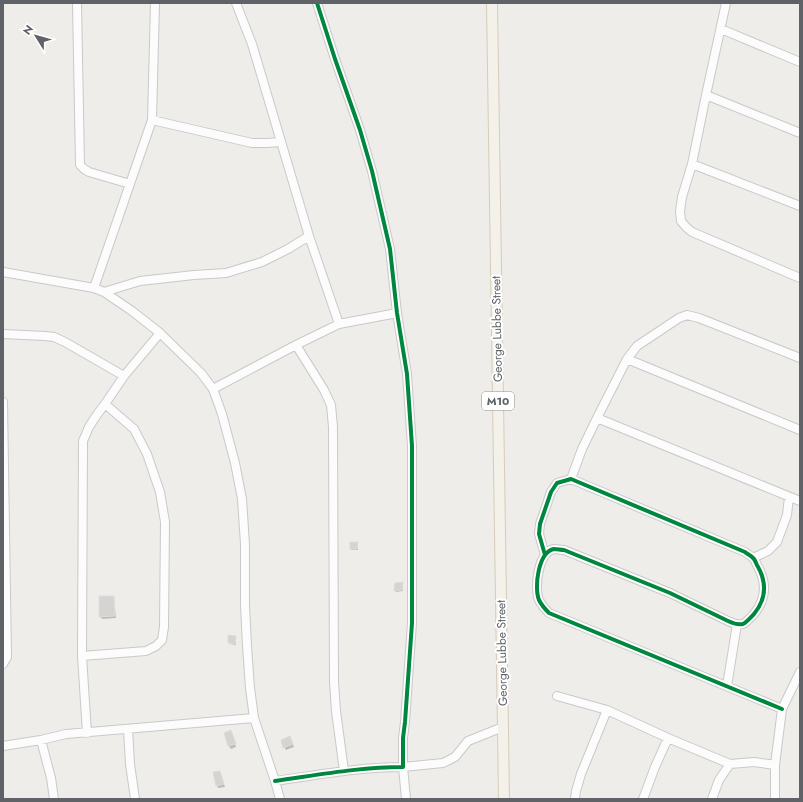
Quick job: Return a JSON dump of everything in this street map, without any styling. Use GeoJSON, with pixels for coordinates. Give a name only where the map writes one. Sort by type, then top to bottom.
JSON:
{"type":"FeatureCollection","features":[{"type":"Feature","properties":{"kind":"main road","name":"George Lubbe Street"},"geometry":{"type":"LineString","coordinates":[[492,3],[504,799]]}},
{"type":"Feature","properties":{"kind":"street"},"geometry":{"type":"LineString","coordinates":[[77,3],[80,165],[88,172],[130,184]]}},
{"type":"Feature","properties":{"kind":"street"},"geometry":{"type":"LineString","coordinates":[[94,288],[152,120],[155,3]]}},
{"type":"Feature","properties":{"kind":"street"},"geometry":{"type":"LineString","coordinates":[[236,3],[252,44],[309,236],[339,324]]}},
{"type":"Feature","properties":{"kind":"street"},"geometry":{"type":"LineString","coordinates":[[316,3],[360,130],[372,171],[390,249],[397,313],[407,374],[412,446],[412,623],[403,738],[403,767],[406,799]]}},
{"type":"Feature","properties":{"kind":"street"},"geometry":{"type":"LineString","coordinates":[[726,3],[692,164],[682,197],[680,211],[681,221],[692,232],[702,237],[800,278]]}},
{"type":"Feature","properties":{"kind":"street"},"geometry":{"type":"LineString","coordinates":[[721,29],[800,62]]}},
{"type":"Feature","properties":{"kind":"street"},"geometry":{"type":"LineString","coordinates":[[706,95],[800,133]]}},
{"type":"Feature","properties":{"kind":"street"},"geometry":{"type":"LineString","coordinates":[[152,120],[252,143],[267,144],[281,142]]}},
{"type":"Feature","properties":{"kind":"street"},"geometry":{"type":"LineString","coordinates":[[692,164],[800,206]]}},
{"type":"Feature","properties":{"kind":"street"},"geometry":{"type":"LineString","coordinates":[[104,292],[140,281],[226,273],[262,262],[288,249],[309,236]]}},
{"type":"Feature","properties":{"kind":"street"},"geometry":{"type":"LineString","coordinates":[[3,272],[94,288],[104,292],[132,311],[160,333],[201,373],[213,389],[222,414],[242,499],[245,544],[247,646],[254,718],[280,799]]}},
{"type":"Feature","properties":{"kind":"street"},"geometry":{"type":"LineString","coordinates":[[213,389],[339,324],[397,313]]}},
{"type":"Feature","properties":{"kind":"street"},"geometry":{"type":"LineString","coordinates":[[571,479],[596,418],[627,359],[638,346],[679,318],[687,315],[699,318],[800,358]]}},
{"type":"Feature","properties":{"kind":"street"},"geometry":{"type":"LineString","coordinates":[[87,732],[82,656],[83,441],[89,427],[124,376],[160,333]]}},
{"type":"Feature","properties":{"kind":"street"},"geometry":{"type":"LineString","coordinates":[[3,334],[54,337],[124,376]]}},
{"type":"Feature","properties":{"kind":"street"},"geometry":{"type":"LineString","coordinates":[[296,345],[331,404],[333,427],[334,682],[336,711],[344,771]]}},
{"type":"Feature","properties":{"kind":"street"},"geometry":{"type":"LineString","coordinates":[[627,359],[800,430]]}},
{"type":"Feature","properties":{"kind":"street"},"geometry":{"type":"LineString","coordinates":[[3,402],[7,657],[3,664]]}},
{"type":"Feature","properties":{"kind":"street"},"geometry":{"type":"LineString","coordinates":[[82,656],[146,651],[156,646],[162,640],[164,628],[165,522],[160,492],[147,454],[134,429],[105,404]]}},
{"type":"Feature","properties":{"kind":"street"},"geometry":{"type":"LineString","coordinates":[[596,418],[800,501]]}},
{"type":"Feature","properties":{"kind":"street"},"geometry":{"type":"LineString","coordinates":[[545,555],[539,534],[540,524],[551,492],[557,483],[571,479],[745,552],[753,558],[760,570],[764,580],[764,591],[762,601],[748,620],[743,624],[737,624],[670,593],[564,550],[554,549],[545,555],[541,563],[536,586],[543,608],[549,612],[782,709]]}},
{"type":"Feature","properties":{"kind":"street"},"geometry":{"type":"LineString","coordinates":[[753,558],[768,551],[777,542],[787,515],[789,497]]}},
{"type":"Feature","properties":{"kind":"street"},"geometry":{"type":"LineString","coordinates":[[727,686],[737,624]]}},
{"type":"Feature","properties":{"kind":"street"},"geometry":{"type":"LineString","coordinates":[[775,799],[775,764],[782,709],[800,672]]}},
{"type":"Feature","properties":{"kind":"street"},"geometry":{"type":"LineString","coordinates":[[557,696],[607,710],[730,764],[754,762],[775,764]]}},
{"type":"Feature","properties":{"kind":"street"},"geometry":{"type":"LineString","coordinates":[[575,799],[581,774],[607,710]]}},
{"type":"Feature","properties":{"kind":"street"},"geometry":{"type":"LineString","coordinates":[[3,746],[41,740],[66,734],[254,718]]}},
{"type":"Feature","properties":{"kind":"street"},"geometry":{"type":"LineString","coordinates":[[275,781],[344,771],[443,763],[455,757],[468,741],[503,726]]}},
{"type":"Feature","properties":{"kind":"street"},"geometry":{"type":"LineString","coordinates":[[128,729],[130,764],[135,799]]}},
{"type":"Feature","properties":{"kind":"street"},"geometry":{"type":"LineString","coordinates":[[643,799],[668,738]]}},
{"type":"Feature","properties":{"kind":"street"},"geometry":{"type":"LineString","coordinates":[[41,740],[51,778],[54,799]]}},
{"type":"Feature","properties":{"kind":"street"},"geometry":{"type":"LineString","coordinates":[[712,799],[719,780],[730,764]]}},
{"type":"Feature","properties":{"kind":"building"},"geometry":{"type":"Polygon","coordinates":[[[350,542],[358,542],[357,549],[350,549],[350,542]]]}},
{"type":"Feature","properties":{"kind":"building"},"geometry":{"type":"Polygon","coordinates":[[[403,582],[402,590],[394,591],[395,583],[403,582]]]}},
{"type":"Feature","properties":{"kind":"building"},"geometry":{"type":"Polygon","coordinates":[[[99,596],[114,596],[115,616],[99,617],[99,596]]]}},
{"type":"Feature","properties":{"kind":"building"},"geometry":{"type":"Polygon","coordinates":[[[228,635],[236,636],[235,644],[228,643],[228,635]]]}},
{"type":"Feature","properties":{"kind":"building"},"geometry":{"type":"Polygon","coordinates":[[[231,730],[236,744],[228,746],[224,733],[231,730]]]}},
{"type":"Feature","properties":{"kind":"building"},"geometry":{"type":"Polygon","coordinates":[[[290,736],[293,744],[283,748],[281,740],[290,736]]]}},
{"type":"Feature","properties":{"kind":"building"},"geometry":{"type":"Polygon","coordinates":[[[220,771],[224,784],[216,786],[213,772],[220,771]]]}},
{"type":"Feature","properties":{"kind":"cycle path"},"geometry":{"type":"LineString","coordinates":[[275,781],[355,770],[403,767],[403,738],[412,623],[412,446],[407,374],[397,313],[390,249],[372,171],[360,130],[317,3]]}},
{"type":"Feature","properties":{"kind":"cycle path"},"geometry":{"type":"LineString","coordinates":[[545,555],[539,534],[540,524],[551,492],[557,483],[571,479],[745,552],[755,561],[763,578],[764,590],[758,608],[743,624],[731,622],[670,593],[564,550],[554,549],[544,557],[537,579],[539,600],[549,613],[782,709]]}}]}
